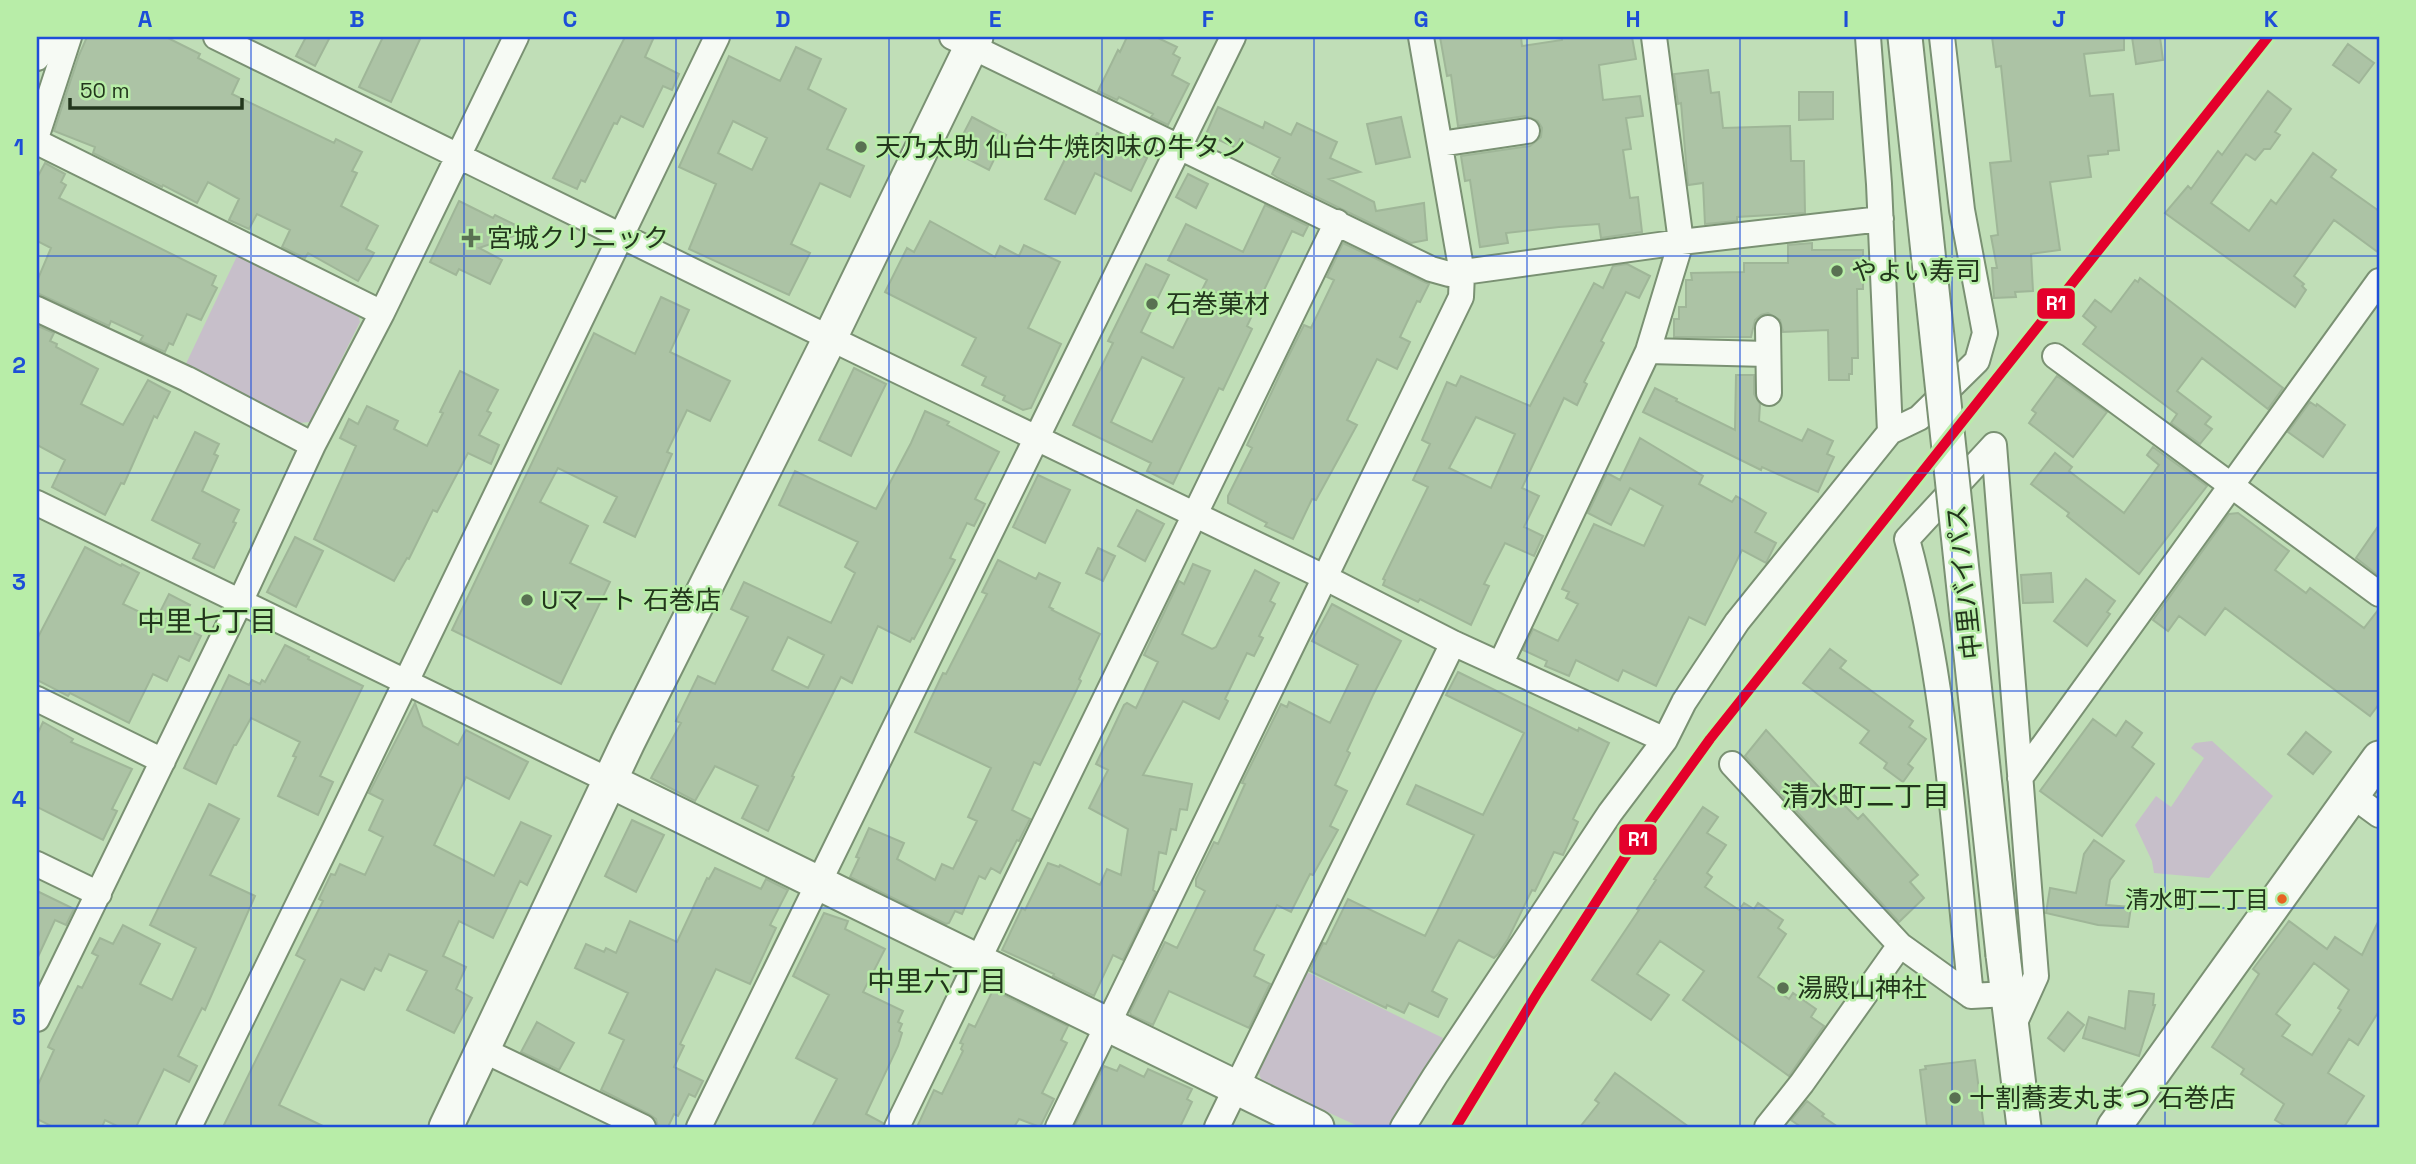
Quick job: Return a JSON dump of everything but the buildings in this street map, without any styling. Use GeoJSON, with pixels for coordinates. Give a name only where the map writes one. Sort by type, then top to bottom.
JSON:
{"type":"FeatureCollection","features":[{"type":"Feature","properties":{"kind":"street"},"geometry":{"type":"LineString","coordinates":[[37,58],[47,37]]}},
{"type":"Feature","properties":{"kind":"street"},"geometry":{"type":"LineString","coordinates":[[37,135],[69,37]]}},
{"type":"Feature","properties":{"kind":"street"},"geometry":{"type":"LineString","coordinates":[[216,37],[1324,577],[1453,643],[1665,740]]}},
{"type":"Feature","properties":{"kind":"street"},"geometry":{"type":"LineString","coordinates":[[37,1019],[241,600],[313,445],[382,313],[516,37]]}},
{"type":"Feature","properties":{"kind":"street"},"geometry":{"type":"LineString","coordinates":[[189,1127],[717,37]]}},
{"type":"Feature","properties":{"kind":"street"},"geometry":{"type":"LineString","coordinates":[[699,1127],[1233,37]]}},
{"type":"Feature","properties":{"kind":"street"},"geometry":{"type":"LineString","coordinates":[[1058,1127],[1461,297],[1462,273],[1421,37]]}},
{"type":"Feature","properties":{"kind":"street"},"geometry":{"type":"LineString","coordinates":[[1501,663],[1648,351],[1681,242],[1654,37]]}},
{"type":"Feature","properties":{"kind":"street"},"geometry":{"type":"LineString","coordinates":[[1868,37],[1881,219],[1889,432]]}},
{"type":"Feature","properties":{"kind":"street","name":"中里バイパス"},"geometry":{"type":"LineString","coordinates":[[1905,37],[2007,994],[2024,1127]]}},
{"type":"Feature","properties":{"kind":"street"},"geometry":{"type":"LineString","coordinates":[[1403,1127],[1434,1076],[1595,836],[1665,740],[1684,702],[1737,622],[1889,432],[1919,418],[1977,361],[1985,333],[1962,210],[1942,37]]}},
{"type":"Feature","properties":{"kind":"street"},"geometry":{"type":"LineString","coordinates":[[446,1127],[610,781],[830,338],[967,40],[1180,147],[1432,269],[1449,274],[1681,242],[1881,219]]}},
{"type":"Feature","properties":{"kind":"street"},"geometry":{"type":"LineString","coordinates":[[1440,144],[1527,131]]}},
{"type":"Feature","properties":{"kind":"street"},"geometry":{"type":"LineString","coordinates":[[37,142],[382,313]]}},
{"type":"Feature","properties":{"kind":"street"},"geometry":{"type":"LineString","coordinates":[[897,1127],[1337,222]]}},
{"type":"Feature","properties":{"kind":"street"},"geometry":{"type":"LineString","coordinates":[[2020,778],[2379,281]]}},
{"type":"Feature","properties":{"kind":"street"},"geometry":{"type":"LineString","coordinates":[[37,309],[187,379],[313,445]]}},
{"type":"Feature","properties":{"kind":"street"},"geometry":{"type":"LineString","coordinates":[[1768,328],[1769,393]]}},
{"type":"Feature","properties":{"kind":"street"},"geometry":{"type":"LineString","coordinates":[[1648,351],[1767,354]]}},
{"type":"Feature","properties":{"kind":"street"},"geometry":{"type":"LineString","coordinates":[[2055,356],[2379,594]]}},
{"type":"Feature","properties":{"kind":"street"},"geometry":{"type":"LineString","coordinates":[[1971,996],[1941,716],[1918,579],[1907,539],[1994,445],[2036,976],[2012,1030]]}},
{"type":"Feature","properties":{"kind":"street"},"geometry":{"type":"LineString","coordinates":[[37,503],[241,600],[405,683],[1317,1127]]}},
{"type":"Feature","properties":{"kind":"street"},"geometry":{"type":"LineString","coordinates":[[1217,1127],[1453,643]]}},
{"type":"Feature","properties":{"kind":"street"},"geometry":{"type":"LineString","coordinates":[[37,699],[163,761]]}},
{"type":"Feature","properties":{"kind":"street"},"geometry":{"type":"LineString","coordinates":[[2114,1127],[2366,806],[2379,758]]}},
{"type":"Feature","properties":{"kind":"street"},"geometry":{"type":"LineString","coordinates":[[1732,764],[1900,945],[1971,996],[2007,994]]}},
{"type":"Feature","properties":{"kind":"street"},"geometry":{"type":"LineString","coordinates":[[37,864],[99,894]]}},
{"type":"Feature","properties":{"kind":"street"},"geometry":{"type":"LineString","coordinates":[[1767,1127],[1802,1083],[1900,945]]}},
{"type":"Feature","properties":{"kind":"street"},"geometry":{"type":"LineString","coordinates":[[483,1049],[643,1127]]}},
{"type":"Feature","properties":{"kind":"shaded area"},"geometry":{"type":"Polygon","coordinates":[[[238,254],[357,310],[360,322],[310,422],[299,423],[183,370],[238,254]]]}},
{"type":"Feature","properties":{"kind":"shaded area"},"geometry":{"type":"Polygon","coordinates":[[[2212,741],[2273,796],[2209,878],[2154,873],[2152,861],[2135,825],[2156,796],[2171,807],[2204,758],[2191,748],[2195,743],[2212,741]]]}},
{"type":"Feature","properties":{"kind":"shaded area"},"geometry":{"type":"Polygon","coordinates":[[[1305,971],[1443,1038],[1394,1127],[1360,1127],[1262,1082],[1257,1068],[1305,971]]]}},
{"type":"Feature","properties":{"kind":"transit line","name":"R1"},"geometry":{"type":"LineString","coordinates":[[1456,1127],[1538,992],[1625,857],[1710,739],[2268,37]]}},
{"type":"Feature","properties":{"kind":"place","name":"天乃太助 仙台牛焼肉味の牛タン"},"geometry":{"type":"Point","coordinates":[861,147]}},
{"type":"Feature","properties":{"kind":"place","name":"宮城クリニック"},"geometry":{"type":"Point","coordinates":[471,238]}},
{"type":"Feature","properties":{"kind":"place","name":"やよい寿司"},"geometry":{"type":"Point","coordinates":[1837,271]}},
{"type":"Feature","properties":{"kind":"place","name":"石巻菓材"},"geometry":{"type":"Point","coordinates":[1152,304]}},
{"type":"Feature","properties":{"kind":"place","name":"Uマート 石巻店"},"geometry":{"type":"Point","coordinates":[527,600]}},
{"type":"Feature","properties":{"kind":"place","name":"清水町二丁目"},"geometry":{"type":"Point","coordinates":[2282,899]}},
{"type":"Feature","properties":{"kind":"place","name":"湯殿山神社"},"geometry":{"type":"Point","coordinates":[1783,988]}},
{"type":"Feature","properties":{"kind":"place","name":"十割蕎麦丸まつ 石巻店"},"geometry":{"type":"Point","coordinates":[1955,1098]}},
{"type":"Feature","properties":{"kind":"district","name":"中里七丁目"},"geometry":{"type":"Point","coordinates":[207,621]}},
{"type":"Feature","properties":{"kind":"district","name":"清水町二丁目"},"geometry":{"type":"Point","coordinates":[1866,796]}},
{"type":"Feature","properties":{"kind":"district","name":"中里六丁目"},"geometry":{"type":"Point","coordinates":[937,981]}}]}
